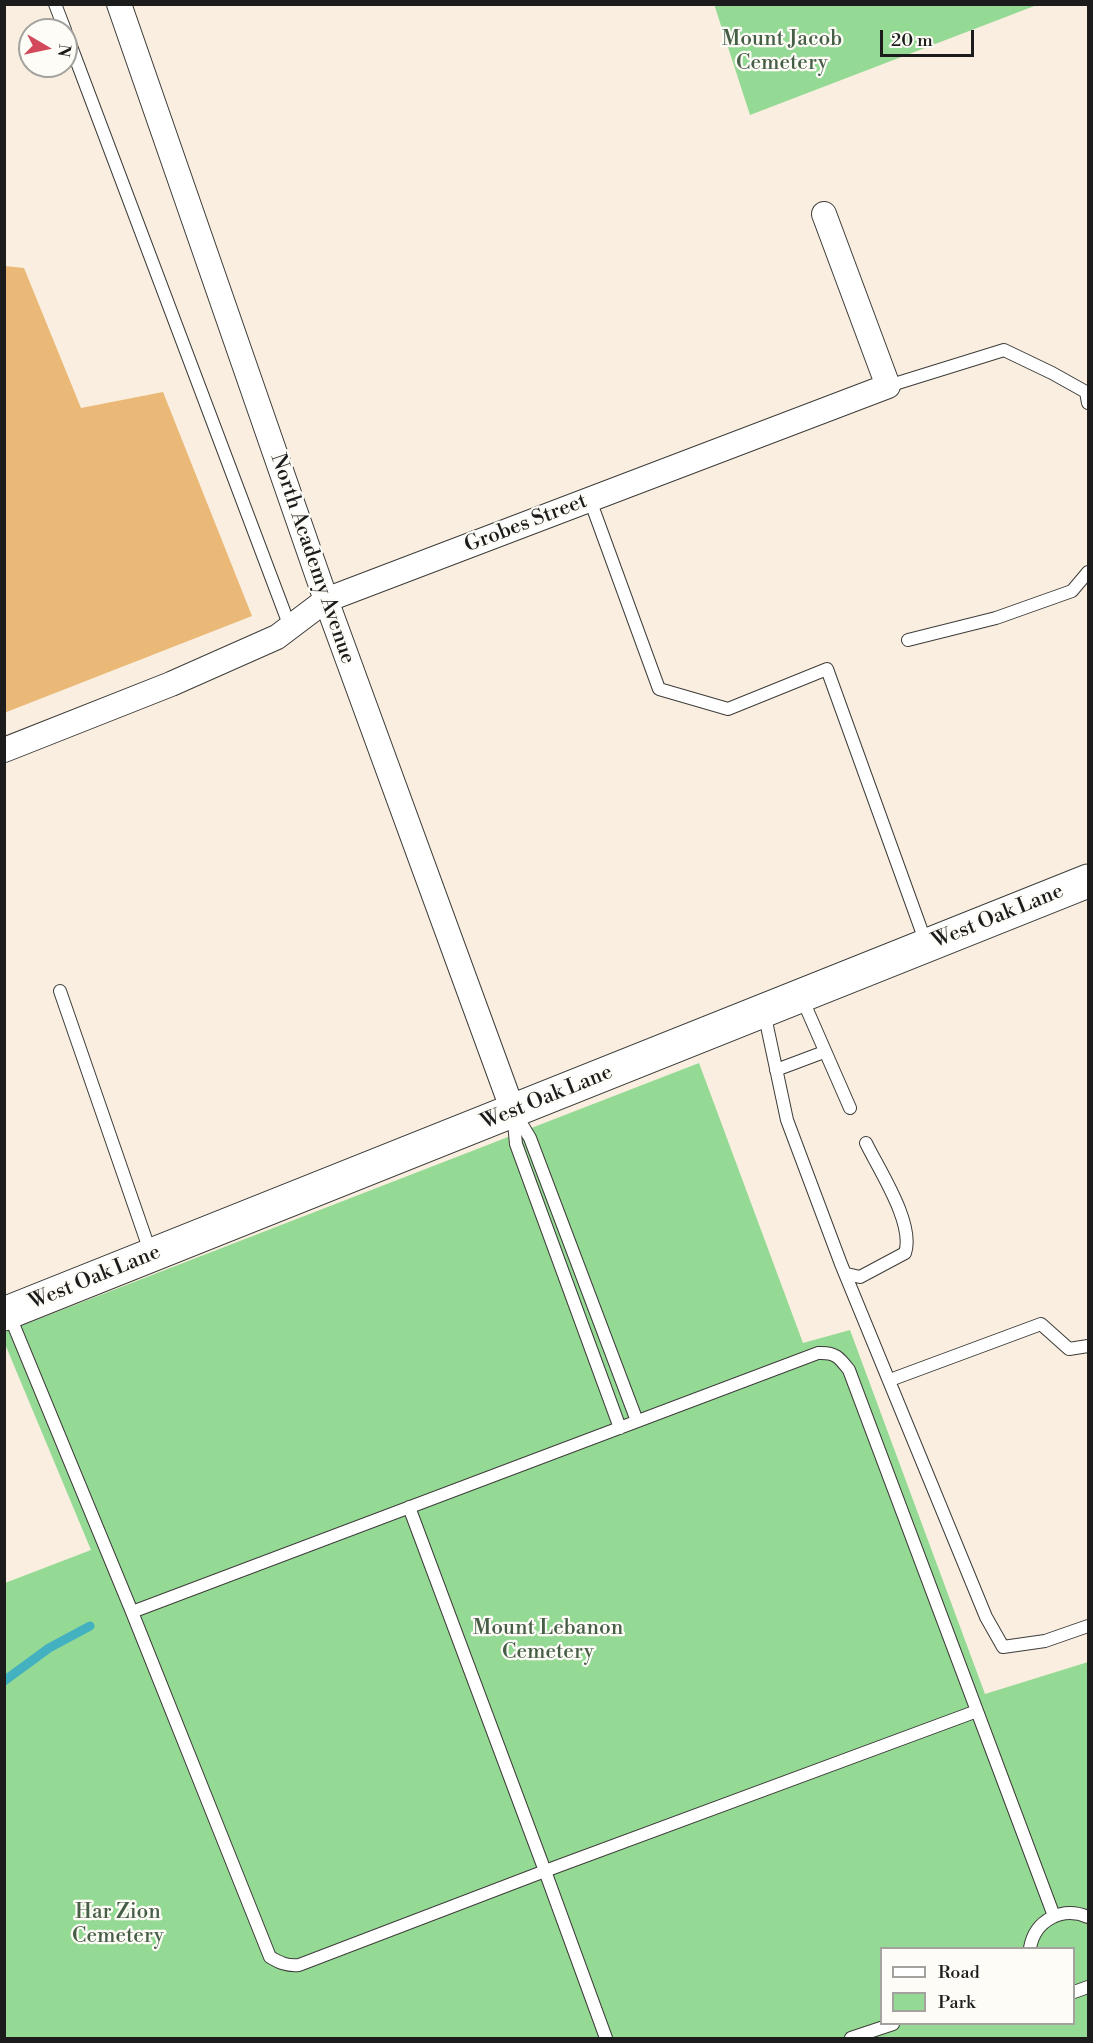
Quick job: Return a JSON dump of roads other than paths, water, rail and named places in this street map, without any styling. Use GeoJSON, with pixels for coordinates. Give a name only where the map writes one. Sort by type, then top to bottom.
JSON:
{"type":"FeatureCollection","features":[{"type":"Feature","properties":{"kind":"main road","name":"West Oak Lane"},"geometry":{"type":"LineString","coordinates":[[6,1313],[1089,881]]}},
{"type":"Feature","properties":{"kind":"street","name":"North Academy Avenue"},"geometry":{"type":"LineString","coordinates":[[119,4],[326,600],[513,1111]]}},
{"type":"Feature","properties":{"kind":"street"},"geometry":{"type":"LineString","coordinates":[[824,214],[888,386]]}},
{"type":"Feature","properties":{"kind":"street","name":"Grobes Street"},"geometry":{"type":"LineString","coordinates":[[4,750],[171,684],[277,637],[326,600],[888,386]]}},
{"type":"Feature","properties":{"kind":"lane"},"geometry":{"type":"LineString","coordinates":[[78,66],[290,627]]}},
{"type":"Feature","properties":{"kind":"lane"},"geometry":{"type":"LineString","coordinates":[[888,386],[1004,350],[1052,373],[1088,395]]}},
{"type":"Feature","properties":{"kind":"lane"},"geometry":{"type":"LineString","coordinates":[[590,500],[659,689],[728,709],[827,669],[927,946]]}},
{"type":"Feature","properties":{"kind":"lane"},"geometry":{"type":"LineString","coordinates":[[908,640],[996,618],[1072,591],[1089,572]]}},
{"type":"Feature","properties":{"kind":"lane"},"geometry":{"type":"LineString","coordinates":[[60,992],[152,1256]]}},
{"type":"Feature","properties":{"kind":"lane"},"geometry":{"type":"LineString","coordinates":[[801,996],[850,1108]]}},
{"type":"Feature","properties":{"kind":"lane"},"geometry":{"type":"LineString","coordinates":[[763,1011],[787,1120],[842,1264],[986,1617],[1003,1647],[1045,1641],[1089,1626]]}},
{"type":"Feature","properties":{"kind":"lane"},"geometry":{"type":"LineString","coordinates":[[776,1070],[824,1052]]}},
{"type":"Feature","properties":{"kind":"lane"},"geometry":{"type":"LineString","coordinates":[[513,1111],[530,1138],[637,1421]]}},
{"type":"Feature","properties":{"kind":"lane"},"geometry":{"type":"LineString","coordinates":[[513,1111],[516,1144],[620,1428]]}},
{"type":"Feature","properties":{"kind":"lane"},"geometry":{"type":"LineString","coordinates":[[847,1274],[860,1277],[905,1253],[908,1244],[905,1223],[866,1143]]}},
{"type":"Feature","properties":{"kind":"lane"},"geometry":{"type":"LineString","coordinates":[[6,1313],[132,1612],[270,1957],[278,1962],[288,1966],[299,1965],[545,1870],[977,1711]]}},
{"type":"Feature","properties":{"kind":"lane"},"geometry":{"type":"LineString","coordinates":[[890,1380],[1041,1324],[1069,1349],[1089,1346]]}},
{"type":"Feature","properties":{"kind":"lane"},"geometry":{"type":"LineString","coordinates":[[132,1612],[818,1353],[830,1352],[841,1359],[849,1370],[1054,1916]]}},
{"type":"Feature","properties":{"kind":"lane"},"geometry":{"type":"LineString","coordinates":[[409,1507],[606,2038]]}},
{"type":"Feature","properties":{"kind":"lane"},"geometry":{"type":"LineString","coordinates":[[1030,1947],[1038,1928],[1054,1916],[1070,1912],[1089,1917]]}},
{"type":"Feature","properties":{"kind":"lane"},"geometry":{"type":"LineString","coordinates":[[850,2038],[890,2025]]}},
{"type":"Feature","properties":{"kind":"waterway"},"geometry":{"type":"LineString","coordinates":[[4,1681],[49,1648],[90,1626]]}},
{"type":"Feature","properties":{"kind":"park label","name":"Mount Jacob Cemetery"},"geometry":{"type":"Point","coordinates":[782,52]}},
{"type":"Feature","properties":{"kind":"park label","name":"Mount Lebanon Cemetery"},"geometry":{"type":"Point","coordinates":[548,1641]}},
{"type":"Feature","properties":{"kind":"park label","name":"Har Zion Cemetery"},"geometry":{"type":"Point","coordinates":[118,1925]}}]}
